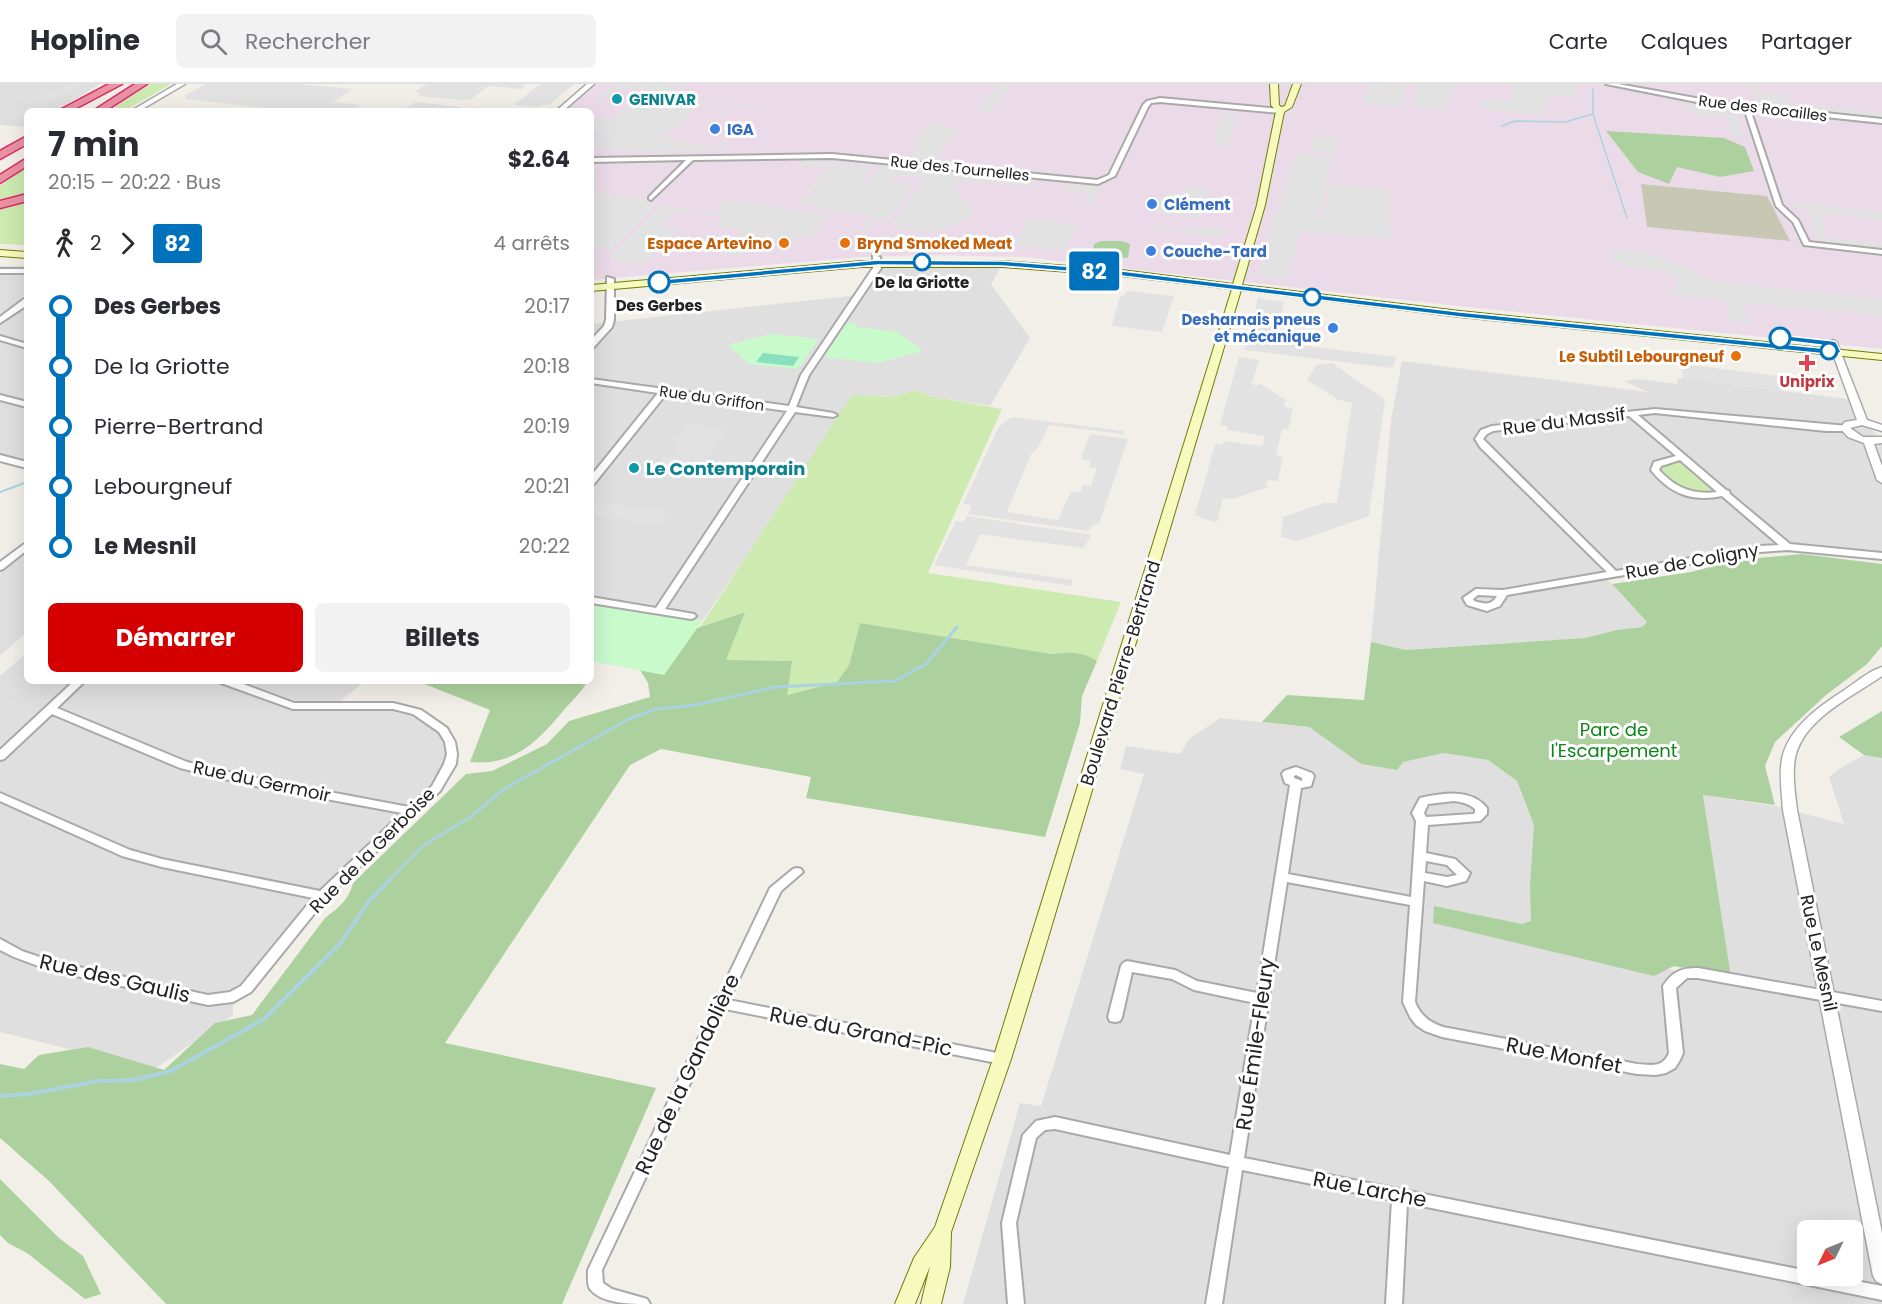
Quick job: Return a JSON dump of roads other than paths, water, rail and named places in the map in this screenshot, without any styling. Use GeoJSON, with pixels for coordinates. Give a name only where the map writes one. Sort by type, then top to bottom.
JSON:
{"type":"FeatureCollection","features":[{"type":"Feature","properties":{"kind":"highway"},"geometry":{"type":"LineString","coordinates":[[69,108],[118,84]]}},
{"type":"Feature","properties":{"kind":"highway"},"geometry":{"type":"LineString","coordinates":[[78,108],[118,84]]}},
{"type":"Feature","properties":{"kind":"highway"},"geometry":{"type":"LineString","coordinates":[[103,108],[142,84]]}},
{"type":"Feature","properties":{"kind":"highway"},"geometry":{"type":"LineString","coordinates":[[2,140],[24,130]]}},
{"type":"Feature","properties":{"kind":"highway"},"geometry":{"type":"LineString","coordinates":[[0,156],[24,141]]}},
{"type":"Feature","properties":{"kind":"highway"},"geometry":{"type":"LineString","coordinates":[[0,180],[24,163]]}},
{"type":"Feature","properties":{"kind":"highway"},"geometry":{"type":"LineString","coordinates":[[0,205],[24,198]]}},
{"type":"Feature","properties":{"kind":"main road","name":"Boulevard Pierre-Bertrand"},"geometry":{"type":"LineString","coordinates":[[1274,84],[1275,105],[1280,111]]}},
{"type":"Feature","properties":{"kind":"main road","name":"Boulevard Pierre-Bertrand"},"geometry":{"type":"LineString","coordinates":[[1280,111],[1288,107],[1298,84]]}},
{"type":"Feature","properties":{"kind":"main road","name":"Boulevard Pierre-Bertrand"},"geometry":{"type":"LineString","coordinates":[[905,1304],[921,1264],[943,1230],[1002,1059],[1237,284],[1260,205],[1280,111]]}},
{"type":"Feature","properties":{"kind":"main road"},"geometry":{"type":"LineString","coordinates":[[0,247],[24,248]]}},
{"type":"Feature","properties":{"kind":"main road"},"geometry":{"type":"LineString","coordinates":[[0,253],[24,255]]}},
{"type":"Feature","properties":{"kind":"main road"},"geometry":{"type":"LineString","coordinates":[[594,287],[610,283],[802,261],[1024,258],[1460,314],[1834,348],[1882,349]]}},
{"type":"Feature","properties":{"kind":"main road"},"geometry":{"type":"LineString","coordinates":[[594,280],[610,283]]}},
{"type":"Feature","properties":{"kind":"main road"},"geometry":{"type":"LineString","coordinates":[[1834,348],[1882,357]]}},
{"type":"Feature","properties":{"kind":"main road","name":"Boulevard Pierre-Bertrand"},"geometry":{"type":"LineString","coordinates":[[931,1304],[940,1267],[943,1230]]}},
{"type":"Feature","properties":{"kind":"street"},"geometry":{"type":"LineString","coordinates":[[139,108],[182,84]]}},
{"type":"Feature","properties":{"kind":"street"},"geometry":{"type":"LineString","coordinates":[[147,108],[182,84]]}},
{"type":"Feature","properties":{"kind":"street"},"geometry":{"type":"LineString","coordinates":[[563,108],[591,84]]}},
{"type":"Feature","properties":{"kind":"street","name":"Rue des Rocailles"},"geometry":{"type":"LineString","coordinates":[[1609,84],[1747,108],[1882,121]]}},
{"type":"Feature","properties":{"kind":"street","name":"Rue des Tournelles"},"geometry":{"type":"LineString","coordinates":[[594,160],[832,156],[1098,182],[1112,176],[1149,102],[1160,100],[1280,111]]}},
{"type":"Feature","properties":{"kind":"street"},"geometry":{"type":"LineString","coordinates":[[1747,108],[1779,206],[1796,221],[1806,244],[1882,252]]}},
{"type":"Feature","properties":{"kind":"street"},"geometry":{"type":"LineString","coordinates":[[651,198],[692,158]]}},
{"type":"Feature","properties":{"kind":"street"},"geometry":{"type":"LineString","coordinates":[[659,611],[791,410],[805,375],[877,268],[877,260]]}},
{"type":"Feature","properties":{"kind":"street"},"geometry":{"type":"LineString","coordinates":[[0,271],[24,271]]}},
{"type":"Feature","properties":{"kind":"street"},"geometry":{"type":"LineString","coordinates":[[594,342],[608,327],[610,320],[610,283]]}},
{"type":"Feature","properties":{"kind":"street"},"geometry":{"type":"LineString","coordinates":[[0,321],[24,303]]}},
{"type":"Feature","properties":{"kind":"street"},"geometry":{"type":"LineString","coordinates":[[0,338],[24,345]]}},
{"type":"Feature","properties":{"kind":"street"},"geometry":{"type":"LineString","coordinates":[[1834,348],[1863,422]]}},
{"type":"Feature","properties":{"kind":"street","name":"Rue du Griffon"},"geometry":{"type":"LineString","coordinates":[[594,381],[833,415]]}},
{"type":"Feature","properties":{"kind":"street"},"geometry":{"type":"LineString","coordinates":[[594,478],[664,391]]}},
{"type":"Feature","properties":{"kind":"street"},"geometry":{"type":"LineString","coordinates":[[0,397],[24,404]]}},
{"type":"Feature","properties":{"kind":"street","name":"Rue du Massif"},"geometry":{"type":"LineString","coordinates":[[1614,574],[1479,440],[1484,432],[1492,429],[1630,413],[1677,412],[1826,428],[1845,428]]}},
{"type":"Feature","properties":{"kind":"street"},"geometry":{"type":"LineString","coordinates":[[1630,413],[1787,547]]}},
{"type":"Feature","properties":{"kind":"street"},"geometry":{"type":"LineString","coordinates":[[1882,428],[1863,422],[1851,422],[1845,428],[1852,435],[1868,440],[1882,440]]}},
{"type":"Feature","properties":{"kind":"street"},"geometry":{"type":"LineString","coordinates":[[1868,440],[1882,480]]}},
{"type":"Feature","properties":{"kind":"street"},"geometry":{"type":"LineString","coordinates":[[1683,457],[1657,464],[1654,470],[1664,481],[1687,495],[1705,498],[1726,493]]}},
{"type":"Feature","properties":{"kind":"street"},"geometry":{"type":"LineString","coordinates":[[0,458],[24,464]]}},
{"type":"Feature","properties":{"kind":"street"},"geometry":{"type":"LineString","coordinates":[[0,567],[24,547]]}},
{"type":"Feature","properties":{"kind":"street","name":"Rue de Coligny"},"geometry":{"type":"LineString","coordinates":[[1503,593],[1760,549],[1787,547],[1882,556]]}},
{"type":"Feature","properties":{"kind":"street"},"geometry":{"type":"LineString","coordinates":[[594,600],[691,616]]}},
{"type":"Feature","properties":{"kind":"street","name":"Rue Le Mesnil"},"geometry":{"type":"LineString","coordinates":[[1882,671],[1817,716],[1799,733],[1789,756],[1790,810],[1882,1276]]}},
{"type":"Feature","properties":{"kind":"street"},"geometry":{"type":"LineString","coordinates":[[0,756],[77,684]]}},
{"type":"Feature","properties":{"kind":"street","name":"Rue de la Gerboise"},"geometry":{"type":"LineString","coordinates":[[233,684],[293,706],[393,706],[417,712],[443,730],[450,742],[450,764],[436,788],[322,896],[246,989],[233,997]]}},
{"type":"Feature","properties":{"kind":"street","name":"Rue du Germoir"},"geometry":{"type":"LineString","coordinates":[[50,709],[195,768],[250,781],[411,811]]}},
{"type":"Feature","properties":{"kind":"street","name":"Rue Émile-Fleury"},"geometry":{"type":"LineString","coordinates":[[1214,1304],[1296,784]]}},
{"type":"Feature","properties":{"kind":"street"},"geometry":{"type":"LineString","coordinates":[[0,797],[126,853],[162,863],[322,896]]}},
{"type":"Feature","properties":{"kind":"street"},"geometry":{"type":"LineString","coordinates":[[1281,878],[1417,902],[1422,821],[1418,813],[1424,801],[1454,797],[1467,799],[1481,808],[1476,818],[1422,821]]}},
{"type":"Feature","properties":{"kind":"street"},"geometry":{"type":"LineString","coordinates":[[1419,876],[1449,882],[1462,878],[1464,873],[1451,862],[1420,856]]}},
{"type":"Feature","properties":{"kind":"street","name":"Rue de la Gandolière"},"geometry":{"type":"LineString","coordinates":[[642,1304],[608,1295],[596,1286],[595,1270],[776,888],[797,872]]}},
{"type":"Feature","properties":{"kind":"street","name":"Rue Monfet"},"geometry":{"type":"LineString","coordinates":[[1417,902],[1409,1002],[1417,1020],[1425,1026],[1442,1032],[1637,1069],[1655,1070],[1673,1063],[1676,1053],[1669,986],[1684,973],[1698,973],[1882,1006]]}},
{"type":"Feature","properties":{"kind":"street","name":"Rue des Gaulis"},"geometry":{"type":"LineString","coordinates":[[0,944],[18,954],[49,965],[208,1000],[233,997]]}},
{"type":"Feature","properties":{"kind":"street"},"geometry":{"type":"LineString","coordinates":[[1115,1017],[1127,966],[1175,975],[1194,985],[1261,999]]}},
{"type":"Feature","properties":{"kind":"street","name":"Rue du Grand-Pic"},"geometry":{"type":"LineString","coordinates":[[721,1003],[1002,1059]]}},
{"type":"Feature","properties":{"kind":"street","name":"Rue Larche"},"geometry":{"type":"LineString","coordinates":[[1016,1304],[1010,1223],[1030,1135],[1041,1125],[1055,1123],[1238,1163],[1882,1293]]}},
{"type":"Feature","properties":{"kind":"street"},"geometry":{"type":"LineString","coordinates":[[1394,1304],[1400,1195]]}},
{"type":"Feature","properties":{"kind":"waterway"},"geometry":{"type":"LineString","coordinates":[[1593,89],[1593,114]]}},
{"type":"Feature","properties":{"kind":"waterway"},"geometry":{"type":"LineString","coordinates":[[1502,126],[1515,121],[1565,122],[1593,114]]}},
{"type":"Feature","properties":{"kind":"waterway"},"geometry":{"type":"LineString","coordinates":[[1593,114],[1627,218]]}},
{"type":"Feature","properties":{"kind":"waterway"},"geometry":{"type":"LineString","coordinates":[[0,492],[24,483]]}},
{"type":"Feature","properties":{"kind":"waterway"},"geometry":{"type":"LineString","coordinates":[[388,881],[424,845],[469,818],[504,789],[629,719],[656,709],[696,705],[775,687],[895,681],[926,664],[957,627]]}},
{"type":"Feature","properties":{"kind":"waterway"},"geometry":{"type":"LineString","coordinates":[[0,1096],[29,1094],[98,1081],[135,1080],[171,1071],[264,1019],[340,944],[369,901],[390,880]]}},
{"type":"Feature","properties":{"kind":"place","name":"GENIVAR"},"geometry":{"type":"Point","coordinates":[617,99]}},
{"type":"Feature","properties":{"kind":"place","name":"IGA"},"geometry":{"type":"Point","coordinates":[715,129]}},
{"type":"Feature","properties":{"kind":"place","name":"Clément"},"geometry":{"type":"Point","coordinates":[1152,204]}},
{"type":"Feature","properties":{"kind":"place","name":"Espace Artevino"},"geometry":{"type":"Point","coordinates":[784,243]}},
{"type":"Feature","properties":{"kind":"place","name":"Brynd Smoked Meat"},"geometry":{"type":"Point","coordinates":[845,243]}},
{"type":"Feature","properties":{"kind":"place","name":"Couche-Tard"},"geometry":{"type":"Point","coordinates":[1151,251]}},
{"type":"Feature","properties":{"kind":"place","name":"De la Griotte"},"geometry":{"type":"Point","coordinates":[922,262]}},
{"type":"Feature","properties":{"kind":"place","name":"Des Gerbes"},"geometry":{"type":"Point","coordinates":[659,282]}},
{"type":"Feature","properties":{"kind":"place","name":"Desharnais pneus et mécanique"},"geometry":{"type":"Point","coordinates":[1333,328]}},
{"type":"Feature","properties":{"kind":"place","name":"Le Subtil Lebourgneuf"},"geometry":{"type":"Point","coordinates":[1736,356]}},
{"type":"Feature","properties":{"kind":"place","name":"Uniprix"},"geometry":{"type":"Point","coordinates":[1807,363]}},
{"type":"Feature","properties":{"kind":"place","name":"Le Contemporain"},"geometry":{"type":"Point","coordinates":[634,468]}},
{"type":"Feature","properties":{"kind":"park label","name":"Parc de l'Escarpement"},"geometry":{"type":"Point","coordinates":[1614,739]}}]}
